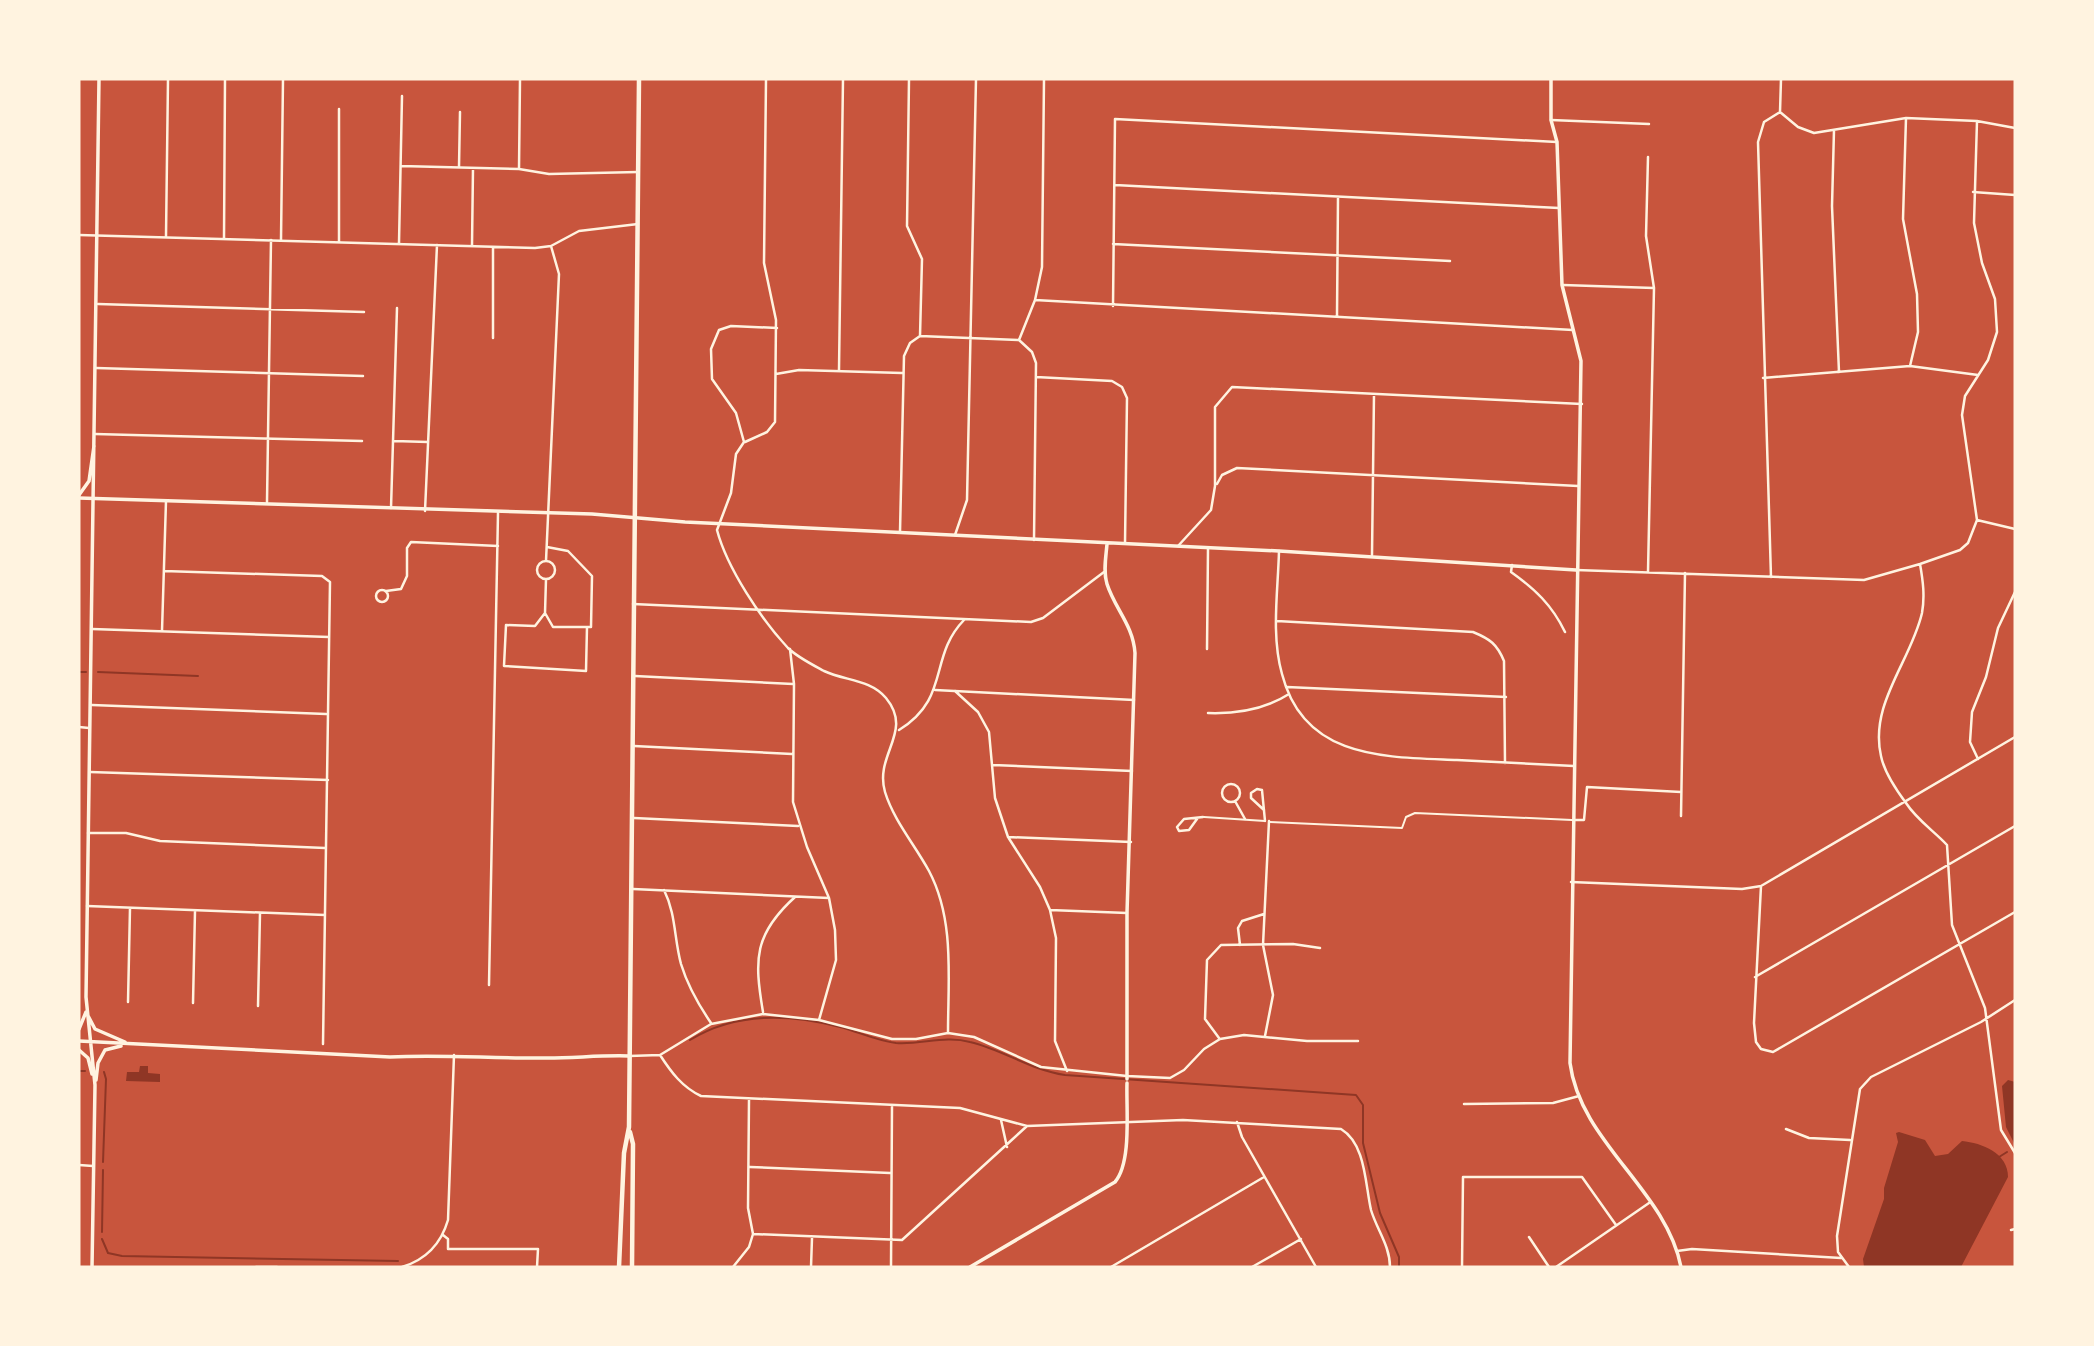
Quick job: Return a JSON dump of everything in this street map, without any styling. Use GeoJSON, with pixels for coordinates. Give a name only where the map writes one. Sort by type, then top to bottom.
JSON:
{"type":"FeatureCollection","features":[{"type":"Feature","properties":{"kind":"main road"},"geometry":{"type":"LineString","coordinates":[[92,1267],[95,1082],[86,1012],[86,967],[98,304],[99,79]]}},
{"type":"Feature","properties":{"kind":"main road"},"geometry":{"type":"LineString","coordinates":[[619,1267],[624,1153],[629,1127],[629,889],[639,79]]}},
{"type":"Feature","properties":{"kind":"main road"},"geometry":{"type":"LineString","coordinates":[[1551,79],[1551,120],[1557,142],[1562,285],[1581,361],[1582,404],[1576,570],[1570,1056],[1579,1096],[1649,1202],[1678,1251],[1681,1267]]}},
{"type":"Feature","properties":{"kind":"main road"},"geometry":{"type":"LineString","coordinates":[[95,444],[89,481],[79,496],[94,499],[634,517],[717,524],[1279,551],[1576,570]]}},
{"type":"Feature","properties":{"kind":"main road"},"geometry":{"type":"LineString","coordinates":[[971,1267],[1115,1182],[1123,1168],[1127,1079],[1127,913],[1134,639],[1107,586],[1107,544]]}},
{"type":"Feature","properties":{"kind":"main road"},"geometry":{"type":"LineString","coordinates":[[79,1029],[86,1012]]}},
{"type":"Feature","properties":{"kind":"main road"},"geometry":{"type":"LineString","coordinates":[[86,1012],[95,1029],[130,1044]]}},
{"type":"Feature","properties":{"kind":"main road"},"geometry":{"type":"LineString","coordinates":[[79,1041],[390,1057],[629,1056]]}},
{"type":"Feature","properties":{"kind":"main road"},"geometry":{"type":"LineString","coordinates":[[95,1082],[98,1063],[105,1050],[130,1044]]}},
{"type":"Feature","properties":{"kind":"main road"},"geometry":{"type":"LineString","coordinates":[[79,1050],[88,1058],[95,1082]]}},
{"type":"Feature","properties":{"kind":"main road"},"geometry":{"type":"LineString","coordinates":[[629,1127],[633,1144],[632,1267]]}},
{"type":"Feature","properties":{"kind":"street"},"geometry":{"type":"LineString","coordinates":[[166,237],[168,79]]}},
{"type":"Feature","properties":{"kind":"street"},"geometry":{"type":"LineString","coordinates":[[224,238],[225,79]]}},
{"type":"Feature","properties":{"kind":"street"},"geometry":{"type":"LineString","coordinates":[[281,240],[283,79]]}},
{"type":"Feature","properties":{"kind":"street"},"geometry":{"type":"LineString","coordinates":[[519,169],[520,79]]}},
{"type":"Feature","properties":{"kind":"street"},"geometry":{"type":"LineString","coordinates":[[766,79],[764,263],[777,328],[775,422],[767,432],[744,442],[736,454],[731,493],[717,524],[719,538],[759,610],[790,649],[826,672],[871,685],[894,710],[898,731]]}},
{"type":"Feature","properties":{"kind":"street"},"geometry":{"type":"LineString","coordinates":[[839,370],[843,79]]}},
{"type":"Feature","properties":{"kind":"street"},"geometry":{"type":"LineString","coordinates":[[909,79],[906,226],[922,259],[920,336]]}},
{"type":"Feature","properties":{"kind":"street"},"geometry":{"type":"LineString","coordinates":[[954,536],[967,500],[976,79]]}},
{"type":"Feature","properties":{"kind":"street"},"geometry":{"type":"LineString","coordinates":[[1019,340],[1035,300],[1042,267],[1044,79]]}},
{"type":"Feature","properties":{"kind":"street"},"geometry":{"type":"LineString","coordinates":[[1780,112],[1781,79]]}},
{"type":"Feature","properties":{"kind":"street"},"geometry":{"type":"LineString","coordinates":[[399,244],[402,96]]}},
{"type":"Feature","properties":{"kind":"street"},"geometry":{"type":"LineString","coordinates":[[339,109],[339,242]]}},
{"type":"Feature","properties":{"kind":"street"},"geometry":{"type":"LineString","coordinates":[[459,167],[460,112]]}},
{"type":"Feature","properties":{"kind":"street"},"geometry":{"type":"LineString","coordinates":[[1780,112],[1798,127],[1814,132],[1906,118],[1977,121],[2015,128]]}},
{"type":"Feature","properties":{"kind":"street"},"geometry":{"type":"LineString","coordinates":[[1771,577],[1758,142],[1764,122],[1780,112]]}},
{"type":"Feature","properties":{"kind":"street"},"geometry":{"type":"LineString","coordinates":[[1906,118],[1903,219],[1917,293],[1918,332],[1910,366]]}},
{"type":"Feature","properties":{"kind":"street"},"geometry":{"type":"LineString","coordinates":[[1113,306],[1115,119],[1557,142]]}},
{"type":"Feature","properties":{"kind":"street"},"geometry":{"type":"LineString","coordinates":[[1551,120],[1649,124]]}},
{"type":"Feature","properties":{"kind":"street"},"geometry":{"type":"LineString","coordinates":[[1576,570],[1864,580],[1960,550],[1973,535],[1978,520],[1962,415],[1965,397],[1988,360],[1997,332],[1995,299],[1982,263],[1974,223],[1977,121]]}},
{"type":"Feature","properties":{"kind":"street"},"geometry":{"type":"LineString","coordinates":[[1834,130],[1832,206],[1839,372]]}},
{"type":"Feature","properties":{"kind":"street"},"geometry":{"type":"LineString","coordinates":[[1647,572],[1654,288],[1646,236],[1648,157]]}},
{"type":"Feature","properties":{"kind":"street"},"geometry":{"type":"LineString","coordinates":[[401,166],[519,169],[550,174],[638,172]]}},
{"type":"Feature","properties":{"kind":"street"},"geometry":{"type":"LineString","coordinates":[[472,247],[473,168]]}},
{"type":"Feature","properties":{"kind":"street"},"geometry":{"type":"LineString","coordinates":[[1115,185],[1559,208]]}},
{"type":"Feature","properties":{"kind":"street"},"geometry":{"type":"LineString","coordinates":[[1973,192],[2015,195]]}},
{"type":"Feature","properties":{"kind":"street"},"geometry":{"type":"LineString","coordinates":[[1337,317],[1338,197]]}},
{"type":"Feature","properties":{"kind":"street"},"geometry":{"type":"LineString","coordinates":[[79,235],[535,248],[551,246],[579,231],[638,224]]}},
{"type":"Feature","properties":{"kind":"street"},"geometry":{"type":"LineString","coordinates":[[267,504],[271,240]]}},
{"type":"Feature","properties":{"kind":"street"},"geometry":{"type":"LineString","coordinates":[[1113,244],[1450,261]]}},
{"type":"Feature","properties":{"kind":"street"},"geometry":{"type":"LineString","coordinates":[[425,511],[437,245]]}},
{"type":"Feature","properties":{"kind":"street"},"geometry":{"type":"LineString","coordinates":[[546,561],[559,274],[551,246]]}},
{"type":"Feature","properties":{"kind":"street"},"geometry":{"type":"LineString","coordinates":[[493,247],[493,338]]}},
{"type":"Feature","properties":{"kind":"street"},"geometry":{"type":"LineString","coordinates":[[1562,285],[1654,288]]}},
{"type":"Feature","properties":{"kind":"street"},"geometry":{"type":"LineString","coordinates":[[1035,300],[1574,330]]}},
{"type":"Feature","properties":{"kind":"street"},"geometry":{"type":"LineString","coordinates":[[98,304],[268,307],[364,312]]}},
{"type":"Feature","properties":{"kind":"street"},"geometry":{"type":"LineString","coordinates":[[391,509],[397,309]]}},
{"type":"Feature","properties":{"kind":"street"},"geometry":{"type":"LineString","coordinates":[[744,442],[736,413],[712,379],[711,349],[719,330],[731,326],[777,328]]}},
{"type":"Feature","properties":{"kind":"street"},"geometry":{"type":"LineString","coordinates":[[900,534],[902,373],[904,356],[911,343],[920,336],[1019,340],[1032,352],[1036,377],[1034,540]]}},
{"type":"Feature","properties":{"kind":"street"},"geometry":{"type":"LineString","coordinates":[[1763,378],[1910,366],[1978,375]]}},
{"type":"Feature","properties":{"kind":"street"},"geometry":{"type":"LineString","coordinates":[[96,368],[363,376]]}},
{"type":"Feature","properties":{"kind":"street"},"geometry":{"type":"LineString","coordinates":[[776,374],[799,370],[902,373]]}},
{"type":"Feature","properties":{"kind":"street"},"geometry":{"type":"LineString","coordinates":[[1036,377],[1112,381],[1122,387],[1127,398],[1125,544]]}},
{"type":"Feature","properties":{"kind":"street"},"geometry":{"type":"LineString","coordinates":[[1177,547],[1210,510],[1215,486],[1215,407],[1232,387],[1582,404]]}},
{"type":"Feature","properties":{"kind":"street"},"geometry":{"type":"LineString","coordinates":[[1371,557],[1374,394]]}},
{"type":"Feature","properties":{"kind":"street"},"geometry":{"type":"LineString","coordinates":[[95,434],[362,441]]}},
{"type":"Feature","properties":{"kind":"street"},"geometry":{"type":"LineString","coordinates":[[394,441],[428,442]]}},
{"type":"Feature","properties":{"kind":"street"},"geometry":{"type":"LineString","coordinates":[[1215,486],[1222,475],[1237,468],[1579,486]]}},
{"type":"Feature","properties":{"kind":"street"},"geometry":{"type":"LineString","coordinates":[[162,631],[166,501]]}},
{"type":"Feature","properties":{"kind":"street"},"geometry":{"type":"LineString","coordinates":[[489,985],[498,513]]}},
{"type":"Feature","properties":{"kind":"street"},"geometry":{"type":"LineString","coordinates":[[1978,520],[2015,529]]}},
{"type":"Feature","properties":{"kind":"street"},"geometry":{"type":"LineString","coordinates":[[386,592],[401,589],[405,582],[411,542],[498,546]]}},
{"type":"Feature","properties":{"kind":"street"},"geometry":{"type":"LineString","coordinates":[[545,613],[535,626],[506,625],[504,666],[586,671],[592,576],[568,551],[547,547]]}},
{"type":"Feature","properties":{"kind":"street"},"geometry":{"type":"LineString","coordinates":[[1207,649],[1208,548]]}},
{"type":"Feature","properties":{"kind":"street"},"geometry":{"type":"LineString","coordinates":[[1279,551],[1278,659],[1290,694],[1308,721],[1339,745],[1373,756],[1574,766]]}},
{"type":"Feature","properties":{"kind":"street"},"geometry":{"type":"LineString","coordinates":[[546,561],[552,563],[555,572],[546,579],[541,577],[537,570],[539,565],[546,561]]}},
{"type":"Feature","properties":{"kind":"street"},"geometry":{"type":"LineString","coordinates":[[1920,564],[1924,594],[1921,615],[1883,708],[1878,735],[1881,758],[1905,803],[1919,820],[1947,845],[1951,863],[1951,914],[1959,944],[1978,987],[1987,1018],[2001,1130],[2015,1153]]}},
{"type":"Feature","properties":{"kind":"street"},"geometry":{"type":"LineString","coordinates":[[1512,565],[1511,572],[1535,589],[1554,609],[1565,632]]}},
{"type":"Feature","properties":{"kind":"street"},"geometry":{"type":"LineString","coordinates":[[164,571],[327,578],[328,780],[323,1044]]}},
{"type":"Feature","properties":{"kind":"street"},"geometry":{"type":"LineString","coordinates":[[633,604],[1031,622],[1043,618],[1105,572]]}},
{"type":"Feature","properties":{"kind":"street"},"geometry":{"type":"LineString","coordinates":[[1681,816],[1685,573]]}},
{"type":"Feature","properties":{"kind":"street"},"geometry":{"type":"LineString","coordinates":[[546,579],[545,613],[553,627],[589,627]]}},
{"type":"Feature","properties":{"kind":"street"},"geometry":{"type":"LineString","coordinates":[[1978,760],[1970,742],[1972,712],[1986,677],[1998,628],[2015,593]]}},
{"type":"Feature","properties":{"kind":"street"},"geometry":{"type":"LineString","coordinates":[[948,1033],[948,933],[941,898],[885,792],[883,772],[886,753],[898,731],[914,721],[935,690],[950,635],[964,620]]}},
{"type":"Feature","properties":{"kind":"street"},"geometry":{"type":"LineString","coordinates":[[1277,621],[1473,632],[1489,639],[1497,646],[1504,661],[1505,763]]}},
{"type":"Feature","properties":{"kind":"street"},"geometry":{"type":"LineString","coordinates":[[92,629],[329,637]]}},
{"type":"Feature","properties":{"kind":"street"},"geometry":{"type":"LineString","coordinates":[[790,649],[794,684],[793,802],[799,826],[829,898],[836,960],[819,1020]]}},
{"type":"Feature","properties":{"kind":"street"},"geometry":{"type":"LineString","coordinates":[[632,676],[794,684]]}},
{"type":"Feature","properties":{"kind":"street"},"geometry":{"type":"LineString","coordinates":[[1287,687],[1506,697]]}},
{"type":"Feature","properties":{"kind":"street"},"geometry":{"type":"LineString","coordinates":[[935,690],[1133,700]]}},
{"type":"Feature","properties":{"kind":"street"},"geometry":{"type":"LineString","coordinates":[[955,691],[978,712],[989,732],[995,798],[1008,837],[1040,887],[1050,910],[1056,938],[1055,1041],[1068,1072]]}},
{"type":"Feature","properties":{"kind":"street"},"geometry":{"type":"LineString","coordinates":[[1208,713],[1250,710],[1273,704],[1290,694]]}},
{"type":"Feature","properties":{"kind":"street"},"geometry":{"type":"LineString","coordinates":[[92,705],[328,714]]}},
{"type":"Feature","properties":{"kind":"street"},"geometry":{"type":"LineString","coordinates":[[79,727],[91,728]]}},
{"type":"Feature","properties":{"kind":"street"},"geometry":{"type":"LineString","coordinates":[[1572,882],[1742,889],[1762,887],[2015,737]]}},
{"type":"Feature","properties":{"kind":"street"},"geometry":{"type":"LineString","coordinates":[[631,746],[793,754]]}},
{"type":"Feature","properties":{"kind":"street"},"geometry":{"type":"LineString","coordinates":[[993,765],[1132,771]]}},
{"type":"Feature","properties":{"kind":"street"},"geometry":{"type":"LineString","coordinates":[[90,772],[328,780]]}},
{"type":"Feature","properties":{"kind":"street"},"geometry":{"type":"LineString","coordinates":[[1235,801],[1239,796],[1239,789],[1234,785],[1227,785],[1223,796],[1235,801],[1245,818]]}},
{"type":"Feature","properties":{"kind":"street"},"geometry":{"type":"LineString","coordinates":[[1573,820],[1584,820],[1587,787],[1681,792]]}},
{"type":"Feature","properties":{"kind":"street"},"geometry":{"type":"LineString","coordinates":[[1264,810],[1251,798],[1251,793],[1257,789],[1262,790],[1267,821],[1263,945],[1273,995],[1265,1036]]}},
{"type":"Feature","properties":{"kind":"street"},"geometry":{"type":"LineString","coordinates":[[1197,819],[1189,831],[1179,831],[1177,827],[1184,819],[1203,817]]}},
{"type":"Feature","properties":{"kind":"street"},"geometry":{"type":"LineString","coordinates":[[630,818],[799,826]]}},
{"type":"Feature","properties":{"kind":"street"},"geometry":{"type":"LineString","coordinates":[[1755,977],[2015,826]]}},
{"type":"Feature","properties":{"kind":"street"},"geometry":{"type":"LineString","coordinates":[[88,834],[126,833],[160,841],[326,848]]}},
{"type":"Feature","properties":{"kind":"street"},"geometry":{"type":"LineString","coordinates":[[1008,837],[1130,842]]}},
{"type":"Feature","properties":{"kind":"street"},"geometry":{"type":"LineString","coordinates":[[1762,887],[1754,1023],[1756,1042],[1761,1049],[1773,1052],[2015,912]]}},
{"type":"Feature","properties":{"kind":"street"},"geometry":{"type":"LineString","coordinates":[[629,889],[829,898]]}},
{"type":"Feature","properties":{"kind":"street"},"geometry":{"type":"LineString","coordinates":[[664,890],[674,909],[681,962],[691,993],[711,1024]]}},
{"type":"Feature","properties":{"kind":"street"},"geometry":{"type":"LineString","coordinates":[[763,1014],[757,979],[761,937],[773,917],[795,897]]}},
{"type":"Feature","properties":{"kind":"street"},"geometry":{"type":"LineString","coordinates":[[87,906],[325,915]]}},
{"type":"Feature","properties":{"kind":"street"},"geometry":{"type":"LineString","coordinates":[[128,1002],[130,908]]}},
{"type":"Feature","properties":{"kind":"street"},"geometry":{"type":"LineString","coordinates":[[1050,910],[1127,913]]}},
{"type":"Feature","properties":{"kind":"street"},"geometry":{"type":"LineString","coordinates":[[193,1003],[195,911]]}},
{"type":"Feature","properties":{"kind":"street"},"geometry":{"type":"LineString","coordinates":[[258,1006],[260,913]]}},
{"type":"Feature","properties":{"kind":"street"},"geometry":{"type":"LineString","coordinates":[[1240,945],[1238,928],[1242,921],[1264,914]]}},
{"type":"Feature","properties":{"kind":"street"},"geometry":{"type":"LineString","coordinates":[[1220,1039],[1205,1019],[1206,960],[1214,950],[1221,945],[1293,944],[1320,948]]}},
{"type":"Feature","properties":{"kind":"street"},"geometry":{"type":"LineString","coordinates":[[80,966],[86,967]]}},
{"type":"Feature","properties":{"kind":"street"},"geometry":{"type":"LineString","coordinates":[[1849,1267],[1841,1258],[1837,1231],[1860,1089],[1871,1077],[1987,1018],[2015,1000]]}},
{"type":"Feature","properties":{"kind":"street"},"geometry":{"type":"LineString","coordinates":[[629,1056],[660,1055],[711,1024],[763,1014],[819,1020],[892,1039],[916,1039],[948,1033],[974,1037],[1041,1067],[1127,1079],[1170,1078],[1184,1070],[1204,1049],[1220,1039],[1265,1036],[1307,1041],[1358,1041]]}},
{"type":"Feature","properties":{"kind":"street"},"geometry":{"type":"LineString","coordinates":[[402,1267],[423,1258],[443,1235],[450,1208],[454,1055]]}},
{"type":"Feature","properties":{"kind":"street"},"geometry":{"type":"LineString","coordinates":[[660,1055],[671,1072],[689,1090],[701,1096],[960,1108],[1027,1126],[1183,1120],[1341,1129],[1349,1134],[1354,1143],[1365,1175],[1372,1212],[1388,1248],[1390,1267]]}},
{"type":"Feature","properties":{"kind":"street"},"geometry":{"type":"LineString","coordinates":[[1464,1104],[1548,1104],[1579,1096]]}},
{"type":"Feature","properties":{"kind":"street"},"geometry":{"type":"LineString","coordinates":[[733,1267],[749,1247],[753,1234],[748,1208],[749,1100]]}},
{"type":"Feature","properties":{"kind":"street"},"geometry":{"type":"LineString","coordinates":[[891,1267],[892,1105]]}},
{"type":"Feature","properties":{"kind":"street"},"geometry":{"type":"LineString","coordinates":[[1001,1120],[1007,1146]]}},
{"type":"Feature","properties":{"kind":"street"},"geometry":{"type":"LineString","coordinates":[[1237,1122],[1264,1177],[1316,1267]]}},
{"type":"Feature","properties":{"kind":"street"},"geometry":{"type":"LineString","coordinates":[[753,1234],[902,1240],[1027,1126]]}},
{"type":"Feature","properties":{"kind":"street"},"geometry":{"type":"LineString","coordinates":[[1786,1129],[1808,1138],[1851,1140]]}},
{"type":"Feature","properties":{"kind":"street"},"geometry":{"type":"LineString","coordinates":[[79,1165],[94,1166]]}},
{"type":"Feature","properties":{"kind":"street"},"geometry":{"type":"LineString","coordinates":[[750,1167],[891,1173]]}},
{"type":"Feature","properties":{"kind":"street"},"geometry":{"type":"LineString","coordinates":[[1111,1267],[1264,1177]]}},
{"type":"Feature","properties":{"kind":"street"},"geometry":{"type":"LineString","coordinates":[[1462,1267],[1463,1177],[1581,1177],[1616,1225]]}},
{"type":"Feature","properties":{"kind":"street"},"geometry":{"type":"LineString","coordinates":[[1556,1267],[1649,1202]]}},
{"type":"Feature","properties":{"kind":"street"},"geometry":{"type":"LineString","coordinates":[[443,1235],[448,1239],[448,1249],[538,1249],[537,1267]]}},
{"type":"Feature","properties":{"kind":"street"},"geometry":{"type":"LineString","coordinates":[[1529,1237],[1549,1267]]}},
{"type":"Feature","properties":{"kind":"street"},"geometry":{"type":"LineString","coordinates":[[811,1267],[812,1238]]}},
{"type":"Feature","properties":{"kind":"street"},"geometry":{"type":"LineString","coordinates":[[1252,1267],[1301,1238]]}},
{"type":"Feature","properties":{"kind":"street"},"geometry":{"type":"LineString","coordinates":[[1678,1251],[1692,1249],[1841,1258]]}},
{"type":"Feature","properties":{"kind":"street"},"geometry":{"type":"LineString","coordinates":[[256,1267],[277,1267]]}},
{"type":"Feature","properties":{"kind":"lane"},"geometry":{"type":"LineString","coordinates":[[1203,817],[1402,828],[1406,817],[1415,813],[1573,820]]}},
{"type":"Feature","properties":{"kind":"shaded area"},"geometry":{"type":"Polygon","coordinates":[[[140,1066],[148,1066],[148,1073],[160,1074],[160,1082],[126,1081],[127,1072],[139,1072],[140,1066]]]}},
{"type":"Feature","properties":{"kind":"shaded area"},"geometry":{"type":"Polygon","coordinates":[[[2008,1080],[2015,1082],[2015,1145],[2006,1127],[2002,1086],[2008,1080]]]}},
{"type":"Feature","properties":{"kind":"shaded area"},"geometry":{"type":"Polygon","coordinates":[[[1896,1133],[1925,1140],[1935,1156],[1948,1154],[1962,1141],[1985,1147],[2004,1162],[2008,1177],[1961,1267],[1864,1267],[1863,1259],[1884,1199],[1884,1188],[1898,1142],[1896,1133]]]}},
{"type":"Feature","properties":{"kind":"waterway"},"geometry":{"type":"LineString","coordinates":[[79,672],[86,672]]}},
{"type":"Feature","properties":{"kind":"waterway"},"geometry":{"type":"LineString","coordinates":[[98,672],[198,676]]}},
{"type":"Feature","properties":{"kind":"waterway"},"geometry":{"type":"LineString","coordinates":[[690,1040],[725,1024],[782,1018],[840,1027],[896,1043],[961,1040],[1040,1069],[1065,1075],[1356,1095],[1363,1105],[1363,1143],[1380,1213],[1399,1257],[1399,1267]]}},
{"type":"Feature","properties":{"kind":"waterway"},"geometry":{"type":"LineString","coordinates":[[79,1071],[85,1071]]}},
{"type":"Feature","properties":{"kind":"waterway"},"geometry":{"type":"LineString","coordinates":[[103,1162],[104,1072]]}},
{"type":"Feature","properties":{"kind":"waterway"},"geometry":{"type":"LineString","coordinates":[[1999,1157],[2007,1152]]}},
{"type":"Feature","properties":{"kind":"waterway"},"geometry":{"type":"LineString","coordinates":[[102,1232],[103,1170]]}},
{"type":"Feature","properties":{"kind":"waterway"},"geometry":{"type":"LineString","coordinates":[[102,1239],[108,1253],[122,1256],[398,1261]]}}]}
